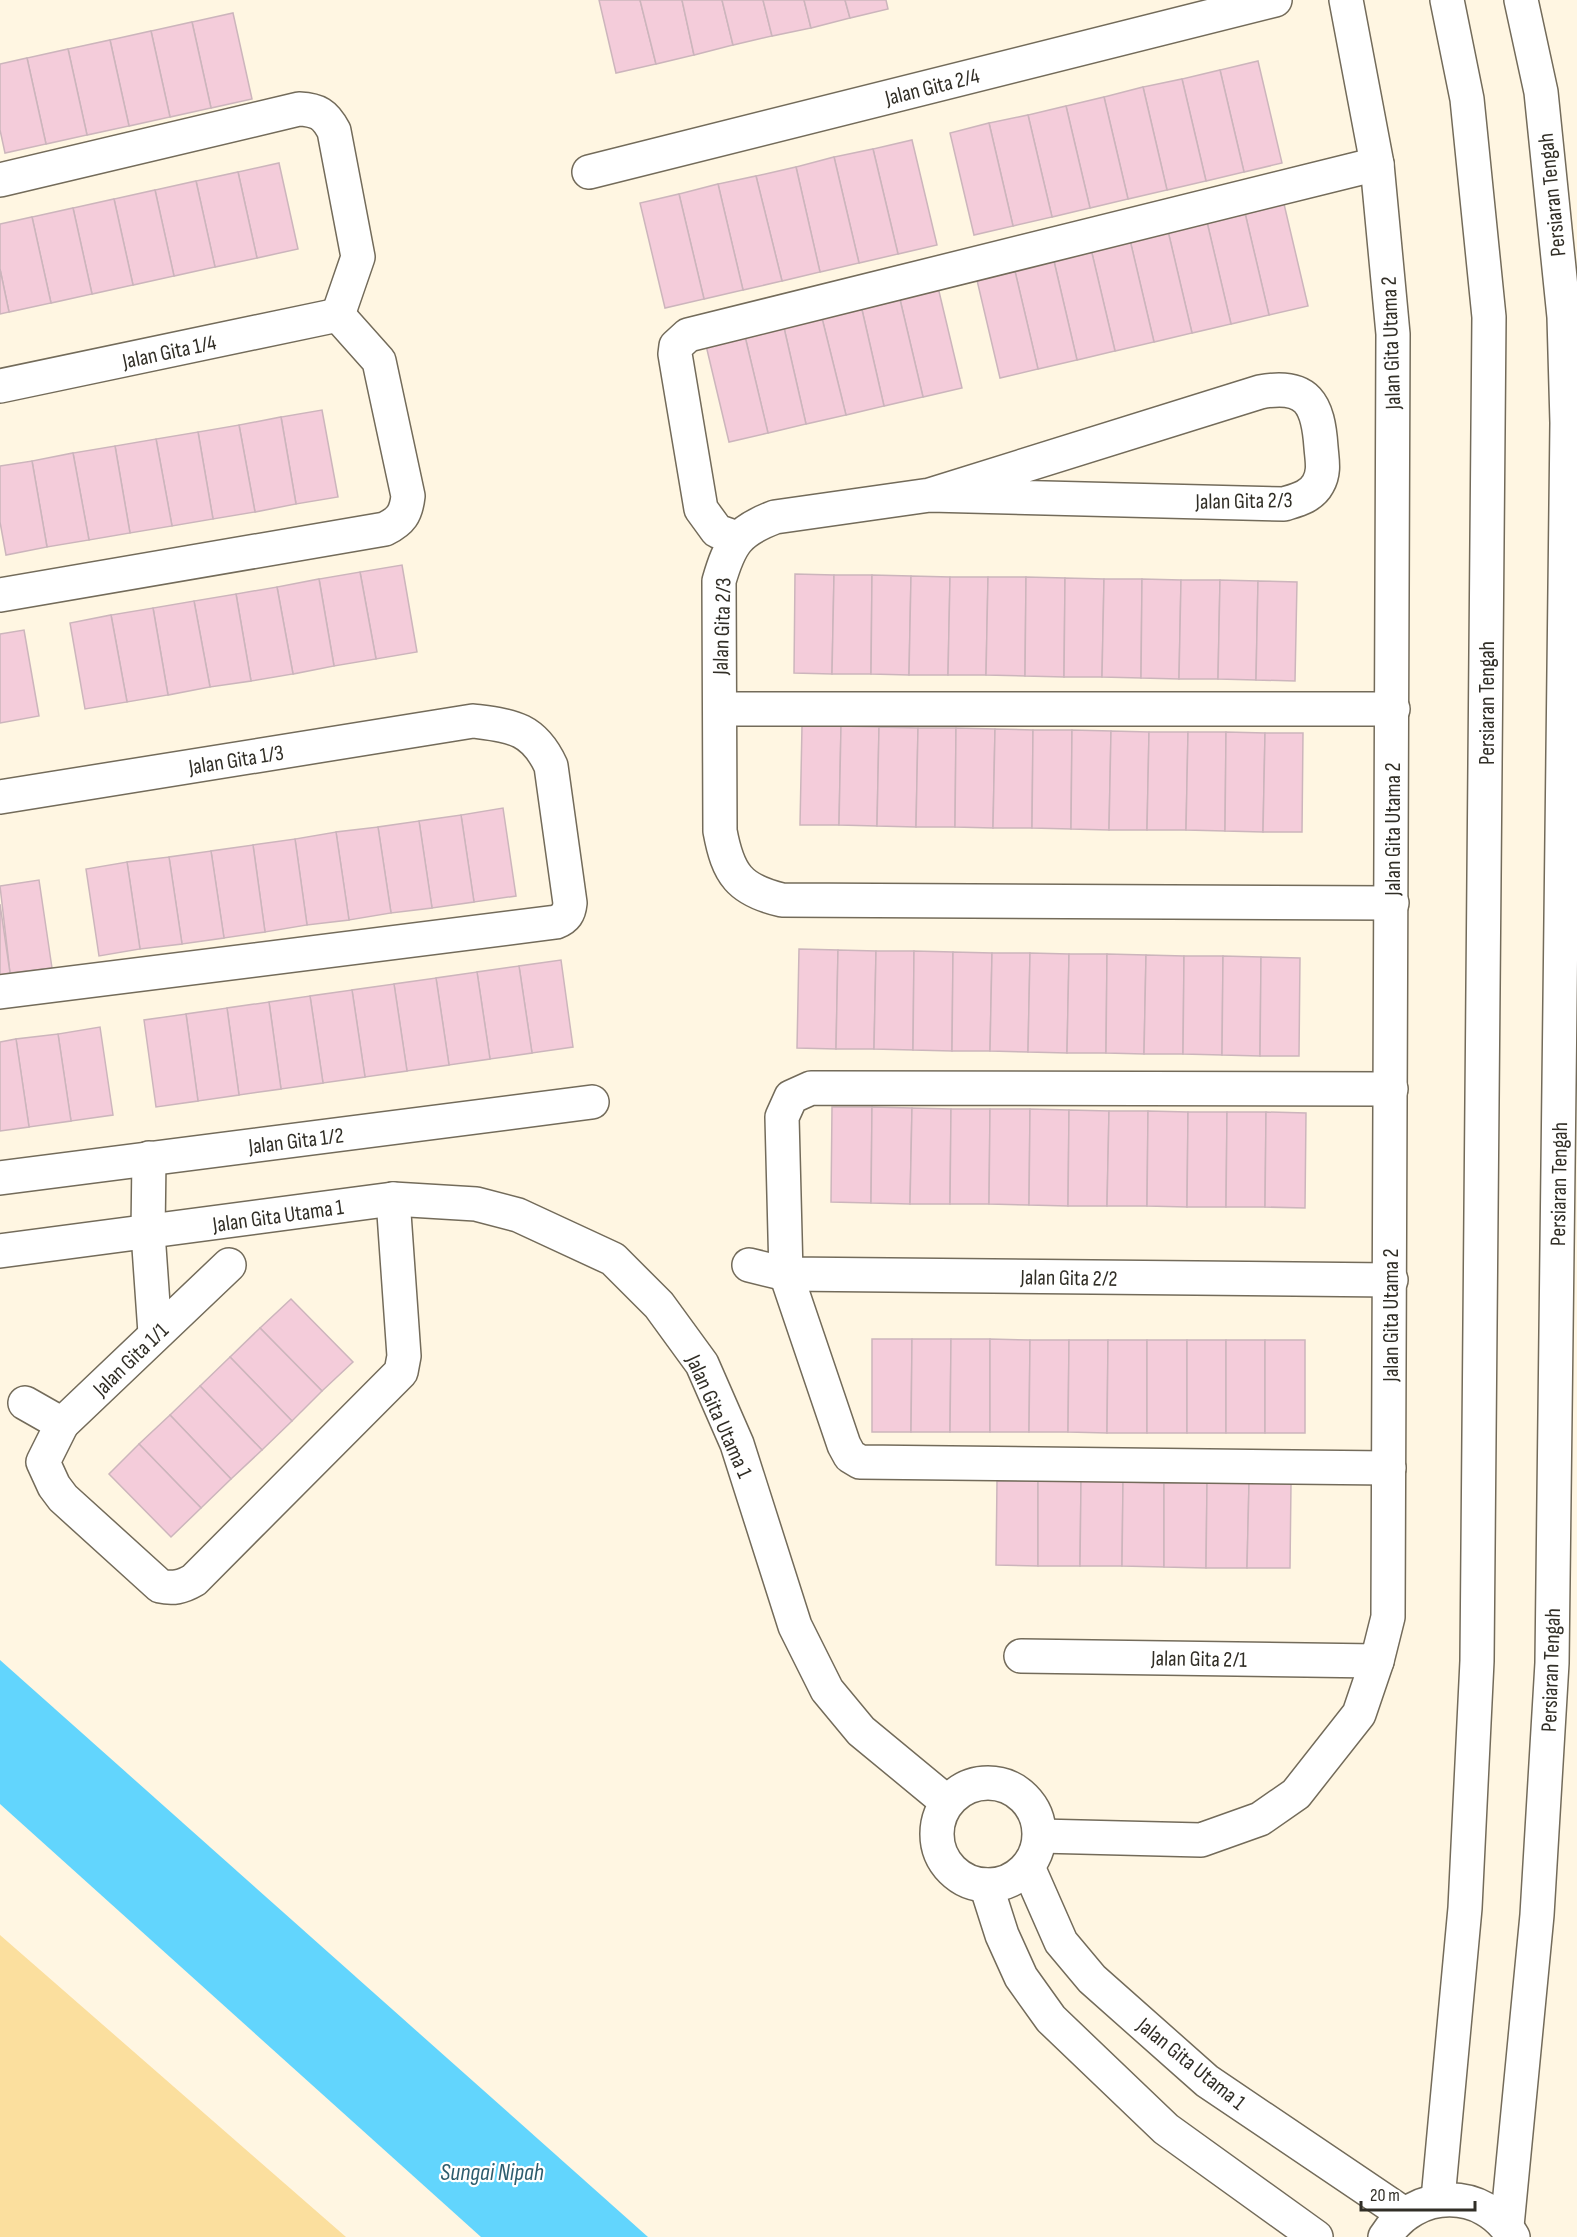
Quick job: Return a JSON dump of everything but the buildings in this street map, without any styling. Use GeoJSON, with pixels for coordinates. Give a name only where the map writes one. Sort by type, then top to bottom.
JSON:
{"type":"FeatureCollection","features":[{"type":"Feature","properties":{"kind":"street","name":"Jalan Gita 2/4"},"geometry":{"type":"LineString","coordinates":[[589,172],[1275,0]]}},
{"type":"Feature","properties":{"kind":"street","name":"Jalan Gita Utama 2"},"geometry":{"type":"LineString","coordinates":[[1040,1836],[1201,1840],[1260,1819],[1296,1794],[1359,1714],[1377,1661],[1388,1617],[1393,334],[1377,164],[1346,0]]}},
{"type":"Feature","properties":{"kind":"street","name":"Persiaran Tengah"},"geometry":{"type":"LineString","coordinates":[[1438,2199],[1466,1908],[1478,1661],[1489,317],[1467,99],[1447,0]]}},
{"type":"Feature","properties":{"kind":"street","name":"Persiaran Tengah"},"geometry":{"type":"LineString","coordinates":[[1510,2232],[1537,1915],[1552,1663],[1571,632],[1572,423],[1564,317],[1541,92],[1521,0]]}},
{"type":"Feature","properties":{"kind":"street"},"geometry":{"type":"LineString","coordinates":[[0,180],[299,109],[314,110],[327,117],[334,131],[358,257],[338,315],[380,361],[408,496],[406,511],[398,522],[373,531],[0,595]]}},
{"type":"Feature","properties":{"kind":"street"},"geometry":{"type":"LineString","coordinates":[[737,538],[717,531],[701,509],[675,354],[676,346],[688,335],[1377,164]]}},
{"type":"Feature","properties":{"kind":"street","name":"Jalan Gita 1/4"},"geometry":{"type":"LineString","coordinates":[[0,386],[338,315]]}},
{"type":"Feature","properties":{"kind":"street","name":"Jalan Gita 2/3"},"geometry":{"type":"LineString","coordinates":[[930,495],[1284,504],[1304,499],[1318,485],[1323,471],[1319,417],[1310,403],[1294,392],[1278,388],[930,495],[776,517],[754,525],[737,538],[727,555],[719,581],[720,831],[725,859],[737,879],[757,894],[782,900],[1392,903]]}},
{"type":"Feature","properties":{"kind":"street"},"geometry":{"type":"LineString","coordinates":[[720,709],[1393,709]]}},
{"type":"Feature","properties":{"kind":"street","name":"Jalan Gita 1/3"},"geometry":{"type":"LineString","coordinates":[[0,797],[473,721],[509,726],[531,735],[544,750],[550,765],[570,903],[569,912],[564,918],[0,992]]}},
{"type":"Feature","properties":{"kind":"street"},"geometry":{"type":"LineString","coordinates":[[1389,1468],[860,1462],[850,1456],[844,1445],[786,1274],[782,1117],[791,1097],[800,1091],[811,1089],[1391,1089]]}},
{"type":"Feature","properties":{"kind":"street","name":"Jalan Gita 1/2"},"geometry":{"type":"LineString","coordinates":[[0,1178],[592,1102]]}},
{"type":"Feature","properties":{"kind":"street"},"geometry":{"type":"LineString","coordinates":[[149,1158],[148,1233],[155,1333]]}},
{"type":"Feature","properties":{"kind":"street","name":"Jalan Gita Utama 1"},"geometry":{"type":"LineString","coordinates":[[0,1251],[393,1199],[476,1204],[518,1215],[613,1259],[659,1305],[702,1364],[737,1444],[795,1626],[827,1690],[861,1731],[947,1802]]}},
{"type":"Feature","properties":{"kind":"street","name":"Jalan Gita 1/1"},"geometry":{"type":"LineString","coordinates":[[229,1265],[62,1424],[43,1462],[50,1479],[63,1498],[160,1586],[172,1588],[194,1580],[401,1372],[404,1356],[393,1199]]}},
{"type":"Feature","properties":{"kind":"street","name":"Jalan Gita 2/2"},"geometry":{"type":"LineString","coordinates":[[749,1265],[786,1274],[1391,1280]]}},
{"type":"Feature","properties":{"kind":"street"},"geometry":{"type":"LineString","coordinates":[[25,1403],[62,1424]]}},
{"type":"Feature","properties":{"kind":"street","name":"Jalan Gita 2/1"},"geometry":{"type":"LineString","coordinates":[[1021,1656],[1377,1661]]}},
{"type":"Feature","properties":{"kind":"street"},"geometry":{"type":"LineString","coordinates":[[990,1782],[1005,1785],[1020,1793],[1031,1805],[1038,1819],[1040,1836],[1028,1867],[1017,1877],[1002,1883],[986,1885],[970,1882],[956,1874],[945,1862],[938,1848],[936,1831],[939,1816],[947,1802],[959,1791],[974,1784],[990,1782]]}},
{"type":"Feature","properties":{"kind":"street","name":"Jalan Gita Utama 1"},"geometry":{"type":"LineString","coordinates":[[1028,1867],[1060,1942],[1092,1979],[1207,2081],[1394,2226]]}},
{"type":"Feature","properties":{"kind":"street"},"geometry":{"type":"LineString","coordinates":[[986,1885],[1002,1935],[1021,1977],[1051,2019],[1166,2129],[1316,2237]]}},
{"type":"Feature","properties":{"kind":"street"},"geometry":{"type":"LineString","coordinates":[[1394,2226],[1420,2205],[1438,2199],[1458,2199],[1476,2204],[1493,2213],[1510,2232]]}},
{"type":"Feature","properties":{"kind":"shaded area"},"geometry":{"type":"Polygon","coordinates":[[[0,1935],[346,2237],[0,2237],[0,1935]]]}},
{"type":"Feature","properties":{"kind":"water","name":"Sungai Nipah"},"geometry":{"type":"Polygon","coordinates":[[[0,1660],[648,2237],[481,2237],[0,1804],[0,1660]]]}}]}
